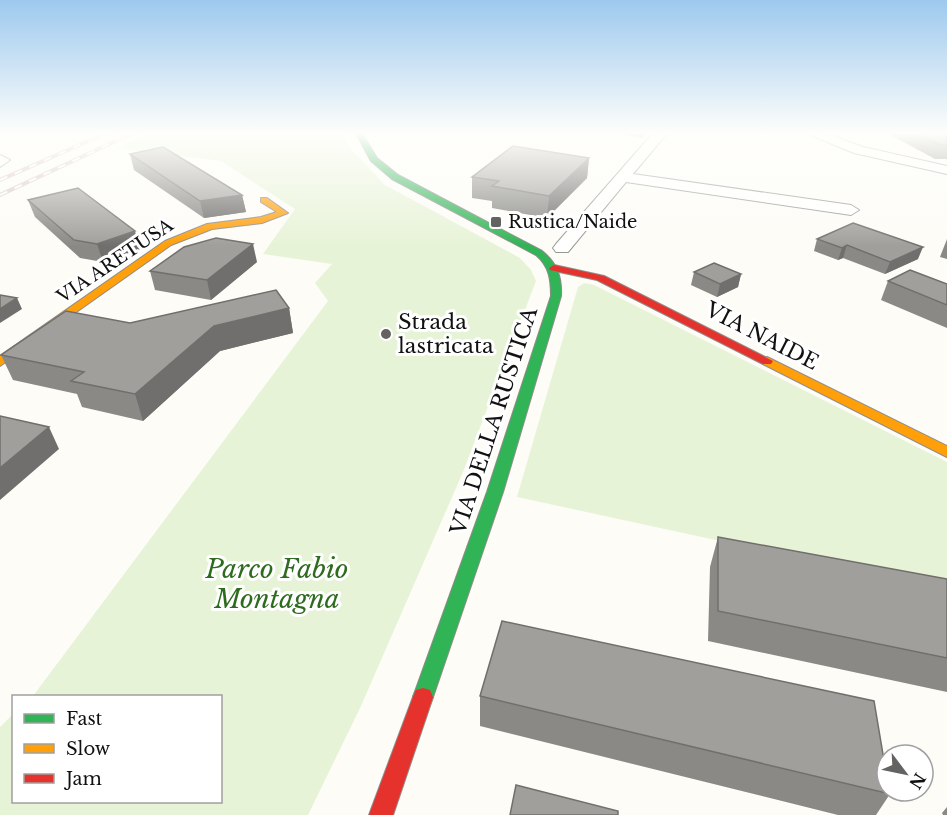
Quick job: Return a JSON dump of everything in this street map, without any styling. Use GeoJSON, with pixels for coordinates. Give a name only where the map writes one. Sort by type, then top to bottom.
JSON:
{"type":"FeatureCollection","features":[{"type":"Feature","properties":{"kind":"street"},"geometry":{"type":"LineString","coordinates":[[387,170],[395,177],[545,256],[554,268]]}},
{"type":"Feature","properties":{"kind":"street"},"geometry":{"type":"LineString","coordinates":[[554,268],[562,248],[627,170]]}},
{"type":"Feature","properties":{"kind":"street"},"geometry":{"type":"LineString","coordinates":[[621,177],[851,210]]}},
{"type":"Feature","properties":{"kind":"street","name":"VIA ARETUSA"},"geometry":{"type":"LineString","coordinates":[[0,362],[168,243],[210,226],[262,220],[284,213],[264,200]]}},
{"type":"Feature","properties":{"kind":"street"},"geometry":{"type":"LineString","coordinates":[[529,247],[562,248]]}},
{"type":"Feature","properties":{"kind":"street","name":"VIA NAIDE"},"geometry":{"type":"LineString","coordinates":[[554,268],[600,278],[947,452]]}},
{"type":"Feature","properties":{"kind":"street","name":"VIA DELLA RUSTICA"},"geometry":{"type":"LineString","coordinates":[[381,815],[499,481],[556,296],[558,279],[554,268]]}},
{"type":"Feature","properties":{"kind":"green space","name":"Parco Fabio Montagna"},"geometry":{"type":"Polygon","coordinates":[[[235,170],[371,170],[385,185],[520,258],[531,270],[536,281],[463,472],[361,706],[308,815],[0,815],[0,727],[12,715],[12,803],[222,803],[222,695],[34,695],[328,301],[315,283],[332,264],[263,254],[295,209],[235,170]]]}},
{"type":"Feature","properties":{"kind":"green space"},"geometry":{"type":"Polygon","coordinates":[[[584,283],[594,285],[947,462],[947,590],[517,497],[578,287],[584,283]]]}},
{"type":"Feature","properties":{"kind":"building"},"geometry":{"type":"Polygon","coordinates":[[[154,170],[201,170],[242,195],[200,201],[154,170]]]}},
{"type":"Feature","properties":{"kind":"building"},"geometry":{"type":"Polygon","coordinates":[[[481,170],[576,170],[549,196],[492,186],[499,181],[472,177],[481,170]]]}},
{"type":"Feature","properties":{"kind":"building"},"geometry":{"type":"Polygon","coordinates":[[[78,188],[135,231],[97,244],[74,240],[28,200],[78,188]]]}},
{"type":"Feature","properties":{"kind":"building"},"geometry":{"type":"Polygon","coordinates":[[[853,223],[923,247],[890,262],[847,245],[842,248],[817,239],[853,223]]]}},
{"type":"Feature","properties":{"kind":"building"},"geometry":{"type":"Polygon","coordinates":[[[216,238],[253,244],[207,280],[150,271],[184,247],[216,238]]]}},
{"type":"Feature","properties":{"kind":"building"},"geometry":{"type":"Polygon","coordinates":[[[714,263],[741,274],[720,284],[694,272],[714,263]]]}},
{"type":"Feature","properties":{"kind":"building"},"geometry":{"type":"Polygon","coordinates":[[[910,270],[947,284],[947,305],[888,281],[910,270]]]}},
{"type":"Feature","properties":{"kind":"building"},"geometry":{"type":"Polygon","coordinates":[[[276,290],[289,308],[214,326],[135,394],[71,381],[84,372],[1,355],[66,311],[130,323],[276,290]]]}},
{"type":"Feature","properties":{"kind":"building"},"geometry":{"type":"Polygon","coordinates":[[[0,295],[17,298],[0,309],[0,295]]]}},
{"type":"Feature","properties":{"kind":"building"},"geometry":{"type":"Polygon","coordinates":[[[0,416],[49,427],[0,468],[0,416]]]}},
{"type":"Feature","properties":{"kind":"building"},"geometry":{"type":"Polygon","coordinates":[[[718,537],[947,579],[947,658],[718,611],[718,537]]]}},
{"type":"Feature","properties":{"kind":"building"},"geometry":{"type":"Polygon","coordinates":[[[502,621],[874,701],[881,743],[875,743],[875,790],[480,696],[502,621]]]}},
{"type":"Feature","properties":{"kind":"building"},"geometry":{"type":"Polygon","coordinates":[[[516,785],[618,811],[618,815],[510,815],[516,785]]]}},
{"type":"Feature","properties":{"kind":"railway"},"geometry":{"type":"LineString","coordinates":[[0,180],[23,170]]}},
{"type":"Feature","properties":{"kind":"railway"},"geometry":{"type":"LineString","coordinates":[[0,195],[54,170]]}},
{"type":"Feature","properties":{"kind":"traffic: fast"},"geometry":{"type":"LineString","coordinates":[[387,170],[395,177],[539,253],[551,266],[556,283],[556,296],[495,492],[423,697]]}},
{"type":"Feature","properties":{"kind":"traffic: slow"},"geometry":{"type":"LineString","coordinates":[[0,362],[168,243],[210,226],[262,220],[284,213],[264,200]]}},
{"type":"Feature","properties":{"kind":"traffic: slow"},"geometry":{"type":"LineString","coordinates":[[767,361],[947,452]]}},
{"type":"Feature","properties":{"kind":"traffic: jam"},"geometry":{"type":"LineString","coordinates":[[554,268],[600,278],[767,361]]}},
{"type":"Feature","properties":{"kind":"traffic: jam"},"geometry":{"type":"LineString","coordinates":[[381,815],[423,697]]}},
{"type":"Feature","properties":{"kind":"place","name":"Rustica/Naide"},"geometry":{"type":"Point","coordinates":[496,222]}},
{"type":"Feature","properties":{"kind":"place","name":"Strada lastricata"},"geometry":{"type":"Point","coordinates":[386,334]}}]}
